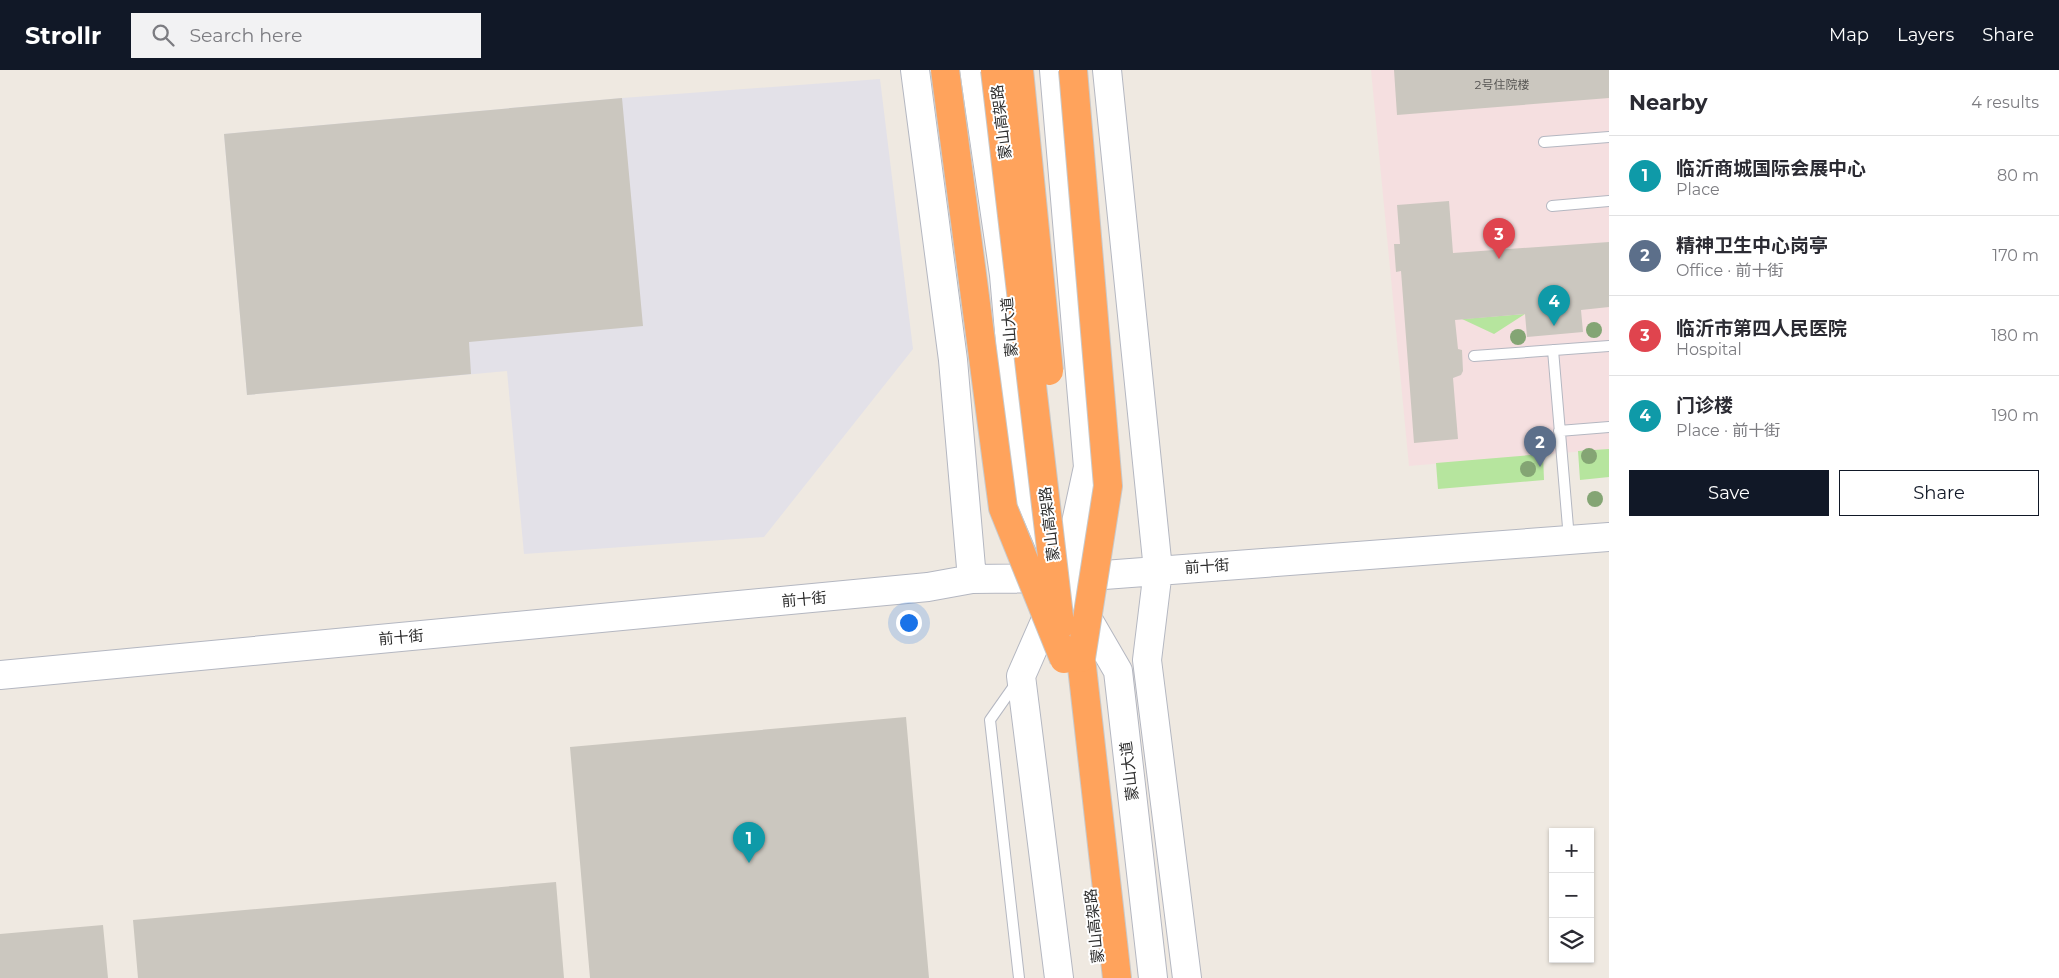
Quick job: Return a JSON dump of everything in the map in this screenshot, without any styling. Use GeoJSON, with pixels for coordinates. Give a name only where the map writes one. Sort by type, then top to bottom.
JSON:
{"type":"FeatureCollection","features":[{"type":"Feature","properties":{"kind":"highway"},"geometry":{"type":"LineString","coordinates":[[946,70],[1003,508],[1073,659]]}},
{"type":"Feature","properties":{"kind":"highway","name":"蒙山高架路"},"geometry":{"type":"LineString","coordinates":[[995,70],[1117,978]]}},
{"type":"Feature","properties":{"kind":"highway","name":"蒙山高架路"},"geometry":{"type":"LineString","coordinates":[[1019,70],[1070,586],[1073,659],[1100,978]]}},
{"type":"Feature","properties":{"kind":"highway"},"geometry":{"type":"LineString","coordinates":[[1072,70],[1108,486],[1073,659]]}},
{"type":"Feature","properties":{"kind":"main road"},"geometry":{"type":"LineString","coordinates":[[915,70],[960,425],[972,579]]}},
{"type":"Feature","properties":{"kind":"main road","name":"蒙山大道"},"geometry":{"type":"LineString","coordinates":[[974,70],[1004,275],[1022,480],[1064,578],[1118,671],[1153,978]]}},
{"type":"Feature","properties":{"kind":"main road"},"geometry":{"type":"LineString","coordinates":[[1054,70],[1088,467],[1064,578],[1021,676],[1059,978]]}},
{"type":"Feature","properties":{"kind":"main road"},"geometry":{"type":"LineString","coordinates":[[1107,70],[1158,570],[1147,660],[1187,978]]}},
{"type":"Feature","properties":{"kind":"main road"},"geometry":{"type":"LineString","coordinates":[[960,425],[1004,275]]}},
{"type":"Feature","properties":{"kind":"main road","name":"前十街"},"geometry":{"type":"LineString","coordinates":[[0,675],[918,588],[972,579],[1064,578],[1609,537]]}},
{"type":"Feature","properties":{"kind":"lane"},"geometry":{"type":"LineString","coordinates":[[1544,142],[1609,137]]}},
{"type":"Feature","properties":{"kind":"lane"},"geometry":{"type":"LineString","coordinates":[[1552,206],[1609,201]]}},
{"type":"Feature","properties":{"kind":"lane"},"geometry":{"type":"LineString","coordinates":[[1474,356],[1609,346]]}},
{"type":"Feature","properties":{"kind":"lane"},"geometry":{"type":"LineString","coordinates":[[1553,350],[1569,540]]}},
{"type":"Feature","properties":{"kind":"lane"},"geometry":{"type":"LineString","coordinates":[[1559,431],[1609,427]]}},
{"type":"Feature","properties":{"kind":"lane"},"geometry":{"type":"LineString","coordinates":[[1019,978],[990,720],[1021,676]]}},
{"type":"Feature","properties":{"kind":"shaded area"},"geometry":{"type":"Polygon","coordinates":[[[1371,70],[1609,70],[1609,449],[1409,466],[1371,70]]]}},
{"type":"Feature","properties":{"kind":"shaded area"},"geometry":{"type":"Polygon","coordinates":[[[880,79],[913,349],[764,537],[524,554],[507,371],[247,395],[224,134],[622,98],[880,79]]]}},
{"type":"Feature","properties":{"kind":"green space"},"geometry":{"type":"Polygon","coordinates":[[[1525,314],[1494,334],[1462,319],[1525,314]]]}},
{"type":"Feature","properties":{"kind":"green space"},"geometry":{"type":"Polygon","coordinates":[[[1609,449],[1609,477],[1580,480],[1578,451],[1609,449]]]}},
{"type":"Feature","properties":{"kind":"green space"},"geometry":{"type":"Polygon","coordinates":[[[1543,454],[1544,480],[1438,489],[1436,463],[1543,454]]]}},
{"type":"Feature","properties":{"kind":"building"},"geometry":{"type":"Polygon","coordinates":[[[1394,70],[1609,70],[1609,98],[1397,115],[1394,70]]]}},
{"type":"Feature","properties":{"kind":"building"},"geometry":{"type":"Polygon","coordinates":[[[622,98],[643,326],[469,342],[471,374],[247,395],[224,134],[622,98]]]}},
{"type":"Feature","properties":{"kind":"building"},"geometry":{"type":"Polygon","coordinates":[[[1449,201],[1453,253],[1609,242],[1609,307],[1581,310],[1583,332],[1527,337],[1525,314],[1455,320],[1458,349],[1462,350],[1463,371],[1461,375],[1453,378],[1458,439],[1414,443],[1401,271],[1396,272],[1394,244],[1400,244],[1397,205],[1449,201]]]}},
{"type":"Feature","properties":{"kind":"building"},"geometry":{"type":"Polygon","coordinates":[[[906,717],[929,978],[590,978],[570,747],[906,717]]]}},
{"type":"Feature","properties":{"kind":"building"},"geometry":{"type":"Polygon","coordinates":[[[556,882],[564,978],[138,978],[133,920],[556,882]]]}},
{"type":"Feature","properties":{"kind":"building"},"geometry":{"type":"Polygon","coordinates":[[[103,925],[108,978],[0,978],[0,934],[103,925]]]}},
{"type":"Feature","properties":{"kind":"place","name":"临沂市第四人民医院"},"geometry":{"type":"Point","coordinates":[1499,259]}},
{"type":"Feature","properties":{"kind":"place","name":"门诊楼"},"geometry":{"type":"Point","coordinates":[1554,326]}},
{"type":"Feature","properties":{"kind":"place","name":"精神卫生中心岗亭"},"geometry":{"type":"Point","coordinates":[1540,467]}},
{"type":"Feature","properties":{"kind":"place","name":"临沂商城国际会展中心"},"geometry":{"type":"Point","coordinates":[749,863]}}]}
